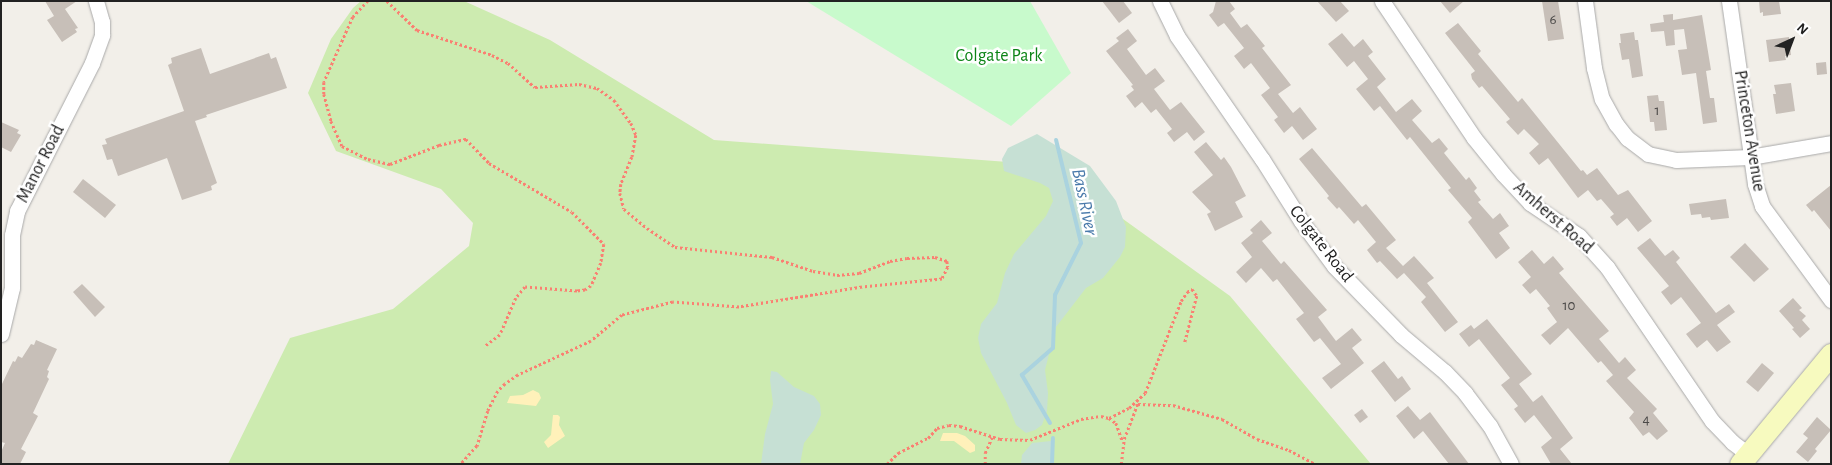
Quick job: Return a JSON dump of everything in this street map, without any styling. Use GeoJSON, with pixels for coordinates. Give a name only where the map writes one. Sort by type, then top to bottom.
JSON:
{"type":"FeatureCollection","features":[{"type":"Feature","properties":{"kind":"main road"},"geometry":{"type":"LineString","coordinates":[[1744,459],[1831,354]]}},
{"type":"Feature","properties":{"kind":"street","name":"Manor Road"},"geometry":{"type":"LineString","coordinates":[[1,334],[12,288],[12,235],[17,211],[92,62],[102,35],[102,22],[96,1]]}},
{"type":"Feature","properties":{"kind":"street","name":"Colgate Road"},"geometry":{"type":"LineString","coordinates":[[1160,1],[1177,36],[1262,159],[1301,221],[1334,266],[1401,335],[1445,372],[1465,393],[1490,426],[1511,464]]}},
{"type":"Feature","properties":{"kind":"street","name":"Amherst Road"},"geometry":{"type":"LineString","coordinates":[[1382,1],[1474,138],[1503,174],[1530,203],[1579,236],[1607,267],[1712,421],[1732,442],[1744,459]]}},
{"type":"Feature","properties":{"kind":"street"},"geometry":{"type":"LineString","coordinates":[[1585,1],[1594,68],[1602,99],[1626,138],[1648,154],[1676,160],[1750,157],[1831,143]]}},
{"type":"Feature","properties":{"kind":"street","name":"Princeton Avenue"},"geometry":{"type":"LineString","coordinates":[[1730,1],[1750,157],[1762,206],[1831,300]]}},
{"type":"Feature","properties":{"kind":"path"},"geometry":{"type":"LineString","coordinates":[[368,1],[353,17],[324,82],[324,94],[331,121],[342,146],[368,159],[390,164],[439,145],[466,140],[489,163],[572,212],[604,244],[601,263],[591,286],[585,290],[577,291],[525,287],[516,298],[500,335],[484,347]]}},
{"type":"Feature","properties":{"kind":"path"},"geometry":{"type":"LineString","coordinates":[[387,1],[417,30],[492,54],[508,63],[534,87],[578,84],[597,88],[614,100],[631,124],[636,135],[632,157],[621,184],[620,193],[624,209],[647,228],[676,247],[772,256],[813,271],[837,275],[859,273],[890,261],[907,258],[935,256],[946,261],[948,267],[942,279],[862,287],[739,307],[673,302],[622,314],[591,341],[518,375],[505,384],[498,391],[488,410],[477,446],[461,464]]}},
{"type":"Feature","properties":{"kind":"path"},"geometry":{"type":"LineString","coordinates":[[1121,464],[1123,442],[1138,404],[1154,375],[1182,301],[1187,292],[1192,289],[1197,296],[1185,342]]}},
{"type":"Feature","properties":{"kind":"path"},"geometry":{"type":"LineString","coordinates":[[887,464],[898,453],[928,438],[941,427],[960,426],[993,436],[1030,440],[1092,416],[1110,418],[1140,400]]}},
{"type":"Feature","properties":{"kind":"path"},"geometry":{"type":"LineString","coordinates":[[1138,404],[1173,405],[1222,419],[1257,439],[1289,450],[1315,464]]}},
{"type":"Feature","properties":{"kind":"path"},"geometry":{"type":"LineString","coordinates":[[1110,418],[1116,424],[1123,442]]}},
{"type":"Feature","properties":{"kind":"path"},"geometry":{"type":"LineString","coordinates":[[985,464],[985,453],[993,436]]}},
{"type":"Feature","properties":{"kind":"green space"},"geometry":{"type":"Polygon","coordinates":[[[361,1],[464,1],[550,40],[714,140],[1048,165],[1230,296],[1371,464],[228,464],[290,338],[393,309],[469,246],[473,223],[441,189],[336,151],[308,93],[331,39],[353,8],[361,1]]]}},
{"type":"Feature","properties":{"kind":"green space","name":"Colgate Park"},"geometry":{"type":"Polygon","coordinates":[[[806,1],[1030,1],[1071,73],[1011,126],[806,1]]]}},
{"type":"Feature","properties":{"kind":"green space"},"geometry":{"type":"Polygon","coordinates":[[[1037,134],[1090,166],[1116,201],[1126,227],[1125,247],[1120,257],[1103,278],[1086,288],[1056,327],[1045,370],[1048,393],[1047,411],[1042,425],[1026,433],[1016,425],[1007,403],[981,353],[978,338],[981,324],[997,303],[1005,273],[1014,254],[1046,216],[1053,201],[1049,188],[1004,171],[1002,159],[1008,148],[1037,134]]]}},
{"type":"Feature","properties":{"kind":"green space"},"geometry":{"type":"Polygon","coordinates":[[[771,371],[777,372],[794,387],[814,396],[820,404],[821,415],[814,430],[804,443],[800,464],[761,464],[765,434],[773,404],[770,380],[771,371]]]}},
{"type":"Feature","properties":{"kind":"green space"},"geometry":{"type":"Polygon","coordinates":[[[1051,441],[1054,458],[1053,464],[1021,464],[1022,455],[1032,443],[1051,441]]]}},
{"type":"Feature","properties":{"kind":"sand"},"geometry":{"type":"Polygon","coordinates":[[[533,390],[539,393],[541,398],[536,406],[507,403],[510,396],[523,395],[533,390]]]}},
{"type":"Feature","properties":{"kind":"sand"},"geometry":{"type":"Polygon","coordinates":[[[553,415],[560,417],[559,425],[565,436],[548,448],[544,442],[551,435],[553,415]]]}},
{"type":"Feature","properties":{"kind":"sand"},"geometry":{"type":"Polygon","coordinates":[[[943,433],[957,433],[965,436],[975,445],[975,451],[970,453],[954,441],[940,441],[943,433]]]}},
{"type":"Feature","properties":{"kind":"building"},"geometry":{"type":"Polygon","coordinates":[[[45,1],[77,1],[65,9],[78,28],[75,29],[77,32],[62,42],[47,20],[54,16],[45,1]]]}},
{"type":"Feature","properties":{"kind":"building"},"geometry":{"type":"Polygon","coordinates":[[[1102,1],[1123,1],[1132,13],[1119,23],[1102,1]]]}},
{"type":"Feature","properties":{"kind":"building"},"geometry":{"type":"Polygon","coordinates":[[[1216,1],[1229,1],[1235,9],[1230,13],[1241,28],[1247,24],[1265,46],[1262,48],[1291,85],[1278,94],[1293,113],[1300,107],[1317,129],[1303,140],[1292,126],[1284,133],[1274,120],[1278,117],[1261,95],[1270,88],[1251,63],[1244,69],[1234,56],[1244,48],[1224,23],[1218,27],[1209,15],[1213,12],[1216,1]]]}},
{"type":"Feature","properties":{"kind":"building"},"geometry":{"type":"Polygon","coordinates":[[[1317,1],[1340,1],[1349,11],[1336,22],[1317,1]]]}},
{"type":"Feature","properties":{"kind":"building"},"geometry":{"type":"Polygon","coordinates":[[[1440,1],[1464,1],[1450,13],[1440,1]]]}},
{"type":"Feature","properties":{"kind":"building"},"geometry":{"type":"Polygon","coordinates":[[[1542,1],[1558,1],[1564,39],[1548,41],[1542,1]]]}},
{"type":"Feature","properties":{"kind":"building"},"geometry":{"type":"Polygon","coordinates":[[[1759,1],[1779,1],[1781,14],[1763,16],[1763,12],[1760,13],[1759,1]]]}},
{"type":"Feature","properties":{"kind":"building"},"geometry":{"type":"Polygon","coordinates":[[[1673,14],[1673,20],[1702,15],[1711,70],[1706,71],[1710,98],[1714,98],[1717,122],[1703,124],[1696,73],[1682,75],[1678,50],[1687,49],[1684,29],[1674,30],[1675,45],[1666,46],[1664,31],[1651,32],[1650,24],[1664,22],[1663,15],[1673,14]]]}},
{"type":"Feature","properties":{"kind":"building"},"geometry":{"type":"Polygon","coordinates":[[[1458,23],[1481,51],[1478,54],[1518,102],[1522,98],[1581,171],[1583,170],[1587,175],[1597,168],[1618,195],[1628,190],[1652,221],[1638,232],[1627,218],[1617,226],[1610,217],[1614,214],[1601,199],[1597,201],[1588,190],[1578,198],[1548,158],[1539,165],[1529,153],[1539,144],[1524,129],[1518,135],[1506,122],[1510,119],[1482,86],[1479,88],[1472,79],[1471,74],[1475,71],[1445,33],[1458,23]]]}},
{"type":"Feature","properties":{"kind":"building"},"geometry":{"type":"Polygon","coordinates":[[[1128,29],[1137,41],[1127,49],[1146,75],[1155,68],[1165,81],[1154,89],[1170,110],[1181,102],[1205,132],[1194,141],[1187,132],[1174,142],[1167,133],[1172,129],[1156,109],[1151,113],[1142,102],[1135,108],[1126,96],[1134,90],[1131,86],[1133,85],[1106,51],[1119,41],[1116,38],[1128,29]]]}},
{"type":"Feature","properties":{"kind":"building"},"geometry":{"type":"Polygon","coordinates":[[[1634,32],[1635,40],[1638,40],[1643,76],[1632,78],[1629,59],[1622,60],[1619,43],[1621,43],[1620,34],[1634,32]]]}},
{"type":"Feature","properties":{"kind":"building"},"geometry":{"type":"Polygon","coordinates":[[[1342,33],[1354,47],[1363,39],[1373,52],[1368,56],[1386,79],[1377,87],[1396,112],[1412,99],[1422,111],[1412,120],[1432,143],[1439,138],[1448,149],[1444,153],[1466,180],[1469,177],[1477,188],[1474,191],[1481,200],[1478,202],[1493,219],[1500,213],[1509,226],[1499,233],[1510,248],[1496,259],[1468,222],[1472,218],[1448,190],[1451,188],[1410,137],[1407,140],[1380,106],[1374,111],[1356,89],[1368,79],[1354,61],[1347,67],[1328,44],[1342,33]]]}},
{"type":"Feature","properties":{"kind":"building"},"geometry":{"type":"Polygon","coordinates":[[[1789,37],[1791,55],[1785,56],[1786,60],[1769,62],[1766,40],[1789,37]]]}},
{"type":"Feature","properties":{"kind":"building"},"geometry":{"type":"Polygon","coordinates":[[[201,48],[210,74],[269,53],[271,59],[276,57],[287,88],[206,115],[207,117],[195,121],[217,183],[211,186],[212,190],[182,200],[167,158],[118,176],[112,159],[107,160],[102,145],[107,144],[105,139],[184,111],[168,65],[172,63],[171,58],[201,48]]]}},
{"type":"Feature","properties":{"kind":"building"},"geometry":{"type":"Polygon","coordinates":[[[1826,62],[1827,74],[1817,75],[1816,63],[1826,62]]]}},
{"type":"Feature","properties":{"kind":"building"},"geometry":{"type":"Polygon","coordinates":[[[1791,83],[1795,111],[1776,114],[1773,94],[1776,94],[1774,85],[1791,83]]]}},
{"type":"Feature","properties":{"kind":"building"},"geometry":{"type":"Polygon","coordinates":[[[1658,95],[1659,101],[1664,101],[1667,130],[1655,131],[1654,122],[1650,122],[1647,96],[1658,95]]]}},
{"type":"Feature","properties":{"kind":"building"},"geometry":{"type":"Polygon","coordinates":[[[1,122],[19,130],[17,133],[21,135],[11,152],[1,147],[1,122]]]}},
{"type":"Feature","properties":{"kind":"building"},"geometry":{"type":"Polygon","coordinates":[[[1206,142],[1221,160],[1224,157],[1246,196],[1235,202],[1243,217],[1215,231],[1207,214],[1211,212],[1192,192],[1213,175],[1194,152],[1206,142]]]}},
{"type":"Feature","properties":{"kind":"building"},"geometry":{"type":"Polygon","coordinates":[[[1312,148],[1362,207],[1366,204],[1396,240],[1386,248],[1403,266],[1414,256],[1434,278],[1427,283],[1458,322],[1445,332],[1421,302],[1426,297],[1404,273],[1397,279],[1380,261],[1377,263],[1367,250],[1376,242],[1358,220],[1354,224],[1339,207],[1337,209],[1299,159],[1312,148]]]}},
{"type":"Feature","properties":{"kind":"building"},"geometry":{"type":"Polygon","coordinates":[[[83,179],[116,205],[105,218],[73,192],[83,179]]]}},
{"type":"Feature","properties":{"kind":"building"},"geometry":{"type":"Polygon","coordinates":[[[1831,185],[1831,231],[1814,210],[1812,212],[1806,205],[1831,185]]]}},
{"type":"Feature","properties":{"kind":"building"},"geometry":{"type":"Polygon","coordinates":[[[1726,199],[1729,218],[1711,220],[1710,217],[1702,218],[1701,214],[1691,215],[1689,204],[1726,199]]]}},
{"type":"Feature","properties":{"kind":"building"},"geometry":{"type":"Polygon","coordinates":[[[1261,220],[1272,233],[1262,241],[1281,264],[1284,261],[1327,310],[1318,317],[1336,341],[1352,328],[1362,340],[1352,348],[1364,363],[1331,389],[1322,378],[1341,364],[1320,338],[1314,342],[1296,319],[1304,313],[1277,279],[1273,282],[1261,268],[1246,283],[1236,272],[1252,257],[1241,243],[1253,233],[1250,230],[1261,220]]]}},
{"type":"Feature","properties":{"kind":"building"},"geometry":{"type":"Polygon","coordinates":[[[1650,238],[1665,256],[1673,250],[1680,258],[1676,262],[1716,313],[1729,304],[1735,312],[1717,325],[1731,342],[1717,352],[1707,340],[1697,348],[1686,334],[1701,323],[1681,297],[1671,305],[1661,292],[1669,286],[1637,248],[1650,238]]]}},
{"type":"Feature","properties":{"kind":"building"},"geometry":{"type":"Polygon","coordinates":[[[1745,243],[1769,269],[1754,282],[1730,257],[1745,243]]]}},
{"type":"Feature","properties":{"kind":"building"},"geometry":{"type":"Polygon","coordinates":[[[1532,250],[1544,264],[1553,256],[1564,269],[1559,273],[1609,331],[1599,339],[1619,363],[1625,357],[1636,370],[1627,378],[1657,409],[1653,413],[1668,431],[1657,440],[1649,432],[1643,436],[1629,418],[1634,412],[1606,381],[1613,375],[1601,361],[1598,363],[1568,328],[1550,345],[1541,335],[1557,322],[1547,308],[1550,306],[1536,289],[1530,294],[1522,285],[1531,277],[1518,262],[1532,250]]]}},
{"type":"Feature","properties":{"kind":"building"},"geometry":{"type":"Polygon","coordinates":[[[82,284],[105,307],[95,317],[73,292],[82,284]]]}},
{"type":"Feature","properties":{"kind":"building"},"geometry":{"type":"Polygon","coordinates":[[[1793,298],[1802,308],[1799,310],[1806,316],[1802,320],[1810,329],[1800,338],[1779,311],[1793,298]]]}},
{"type":"Feature","properties":{"kind":"building"},"geometry":{"type":"Polygon","coordinates":[[[1487,319],[1532,374],[1519,384],[1533,402],[1542,395],[1573,438],[1560,449],[1572,464],[1551,464],[1541,447],[1552,438],[1534,415],[1525,423],[1514,409],[1518,406],[1501,385],[1510,378],[1479,339],[1469,347],[1459,334],[1471,325],[1474,329],[1487,319]]]}},
{"type":"Feature","properties":{"kind":"building"},"geometry":{"type":"Polygon","coordinates":[[[36,340],[57,349],[47,370],[49,371],[47,377],[49,379],[33,413],[38,416],[21,449],[26,452],[20,464],[1,464],[1,452],[5,443],[1,442],[1,386],[13,361],[15,362],[18,356],[22,358],[36,340]]]}},
{"type":"Feature","properties":{"kind":"building"},"geometry":{"type":"Polygon","coordinates":[[[1384,361],[1398,379],[1402,376],[1411,389],[1395,402],[1371,371],[1384,361]]]}},
{"type":"Feature","properties":{"kind":"building"},"geometry":{"type":"Polygon","coordinates":[[[1762,363],[1774,373],[1758,392],[1746,382],[1762,363]]]}},
{"type":"Feature","properties":{"kind":"building"},"geometry":{"type":"Polygon","coordinates":[[[1408,406],[1420,420],[1430,412],[1469,464],[1449,464],[1423,431],[1414,439],[1396,416],[1408,406]]]}},
{"type":"Feature","properties":{"kind":"building"},"geometry":{"type":"Polygon","coordinates":[[[1362,409],[1368,417],[1360,423],[1354,415],[1362,409]]]}},
{"type":"Feature","properties":{"kind":"building"},"geometry":{"type":"Polygon","coordinates":[[[1817,417],[1831,430],[1815,449],[1817,451],[1808,462],[1796,452],[1808,438],[1803,434],[1817,417]]]}},
{"type":"Feature","properties":{"kind":"waterway","name":"Bass River"},"geometry":{"type":"LineString","coordinates":[[1050,423],[1022,375],[1053,348],[1055,295],[1081,243],[1056,140]]}},
{"type":"Feature","properties":{"kind":"waterway","name":"Bass River"},"geometry":{"type":"LineString","coordinates":[[1052,464],[1053,438]]}}]}
